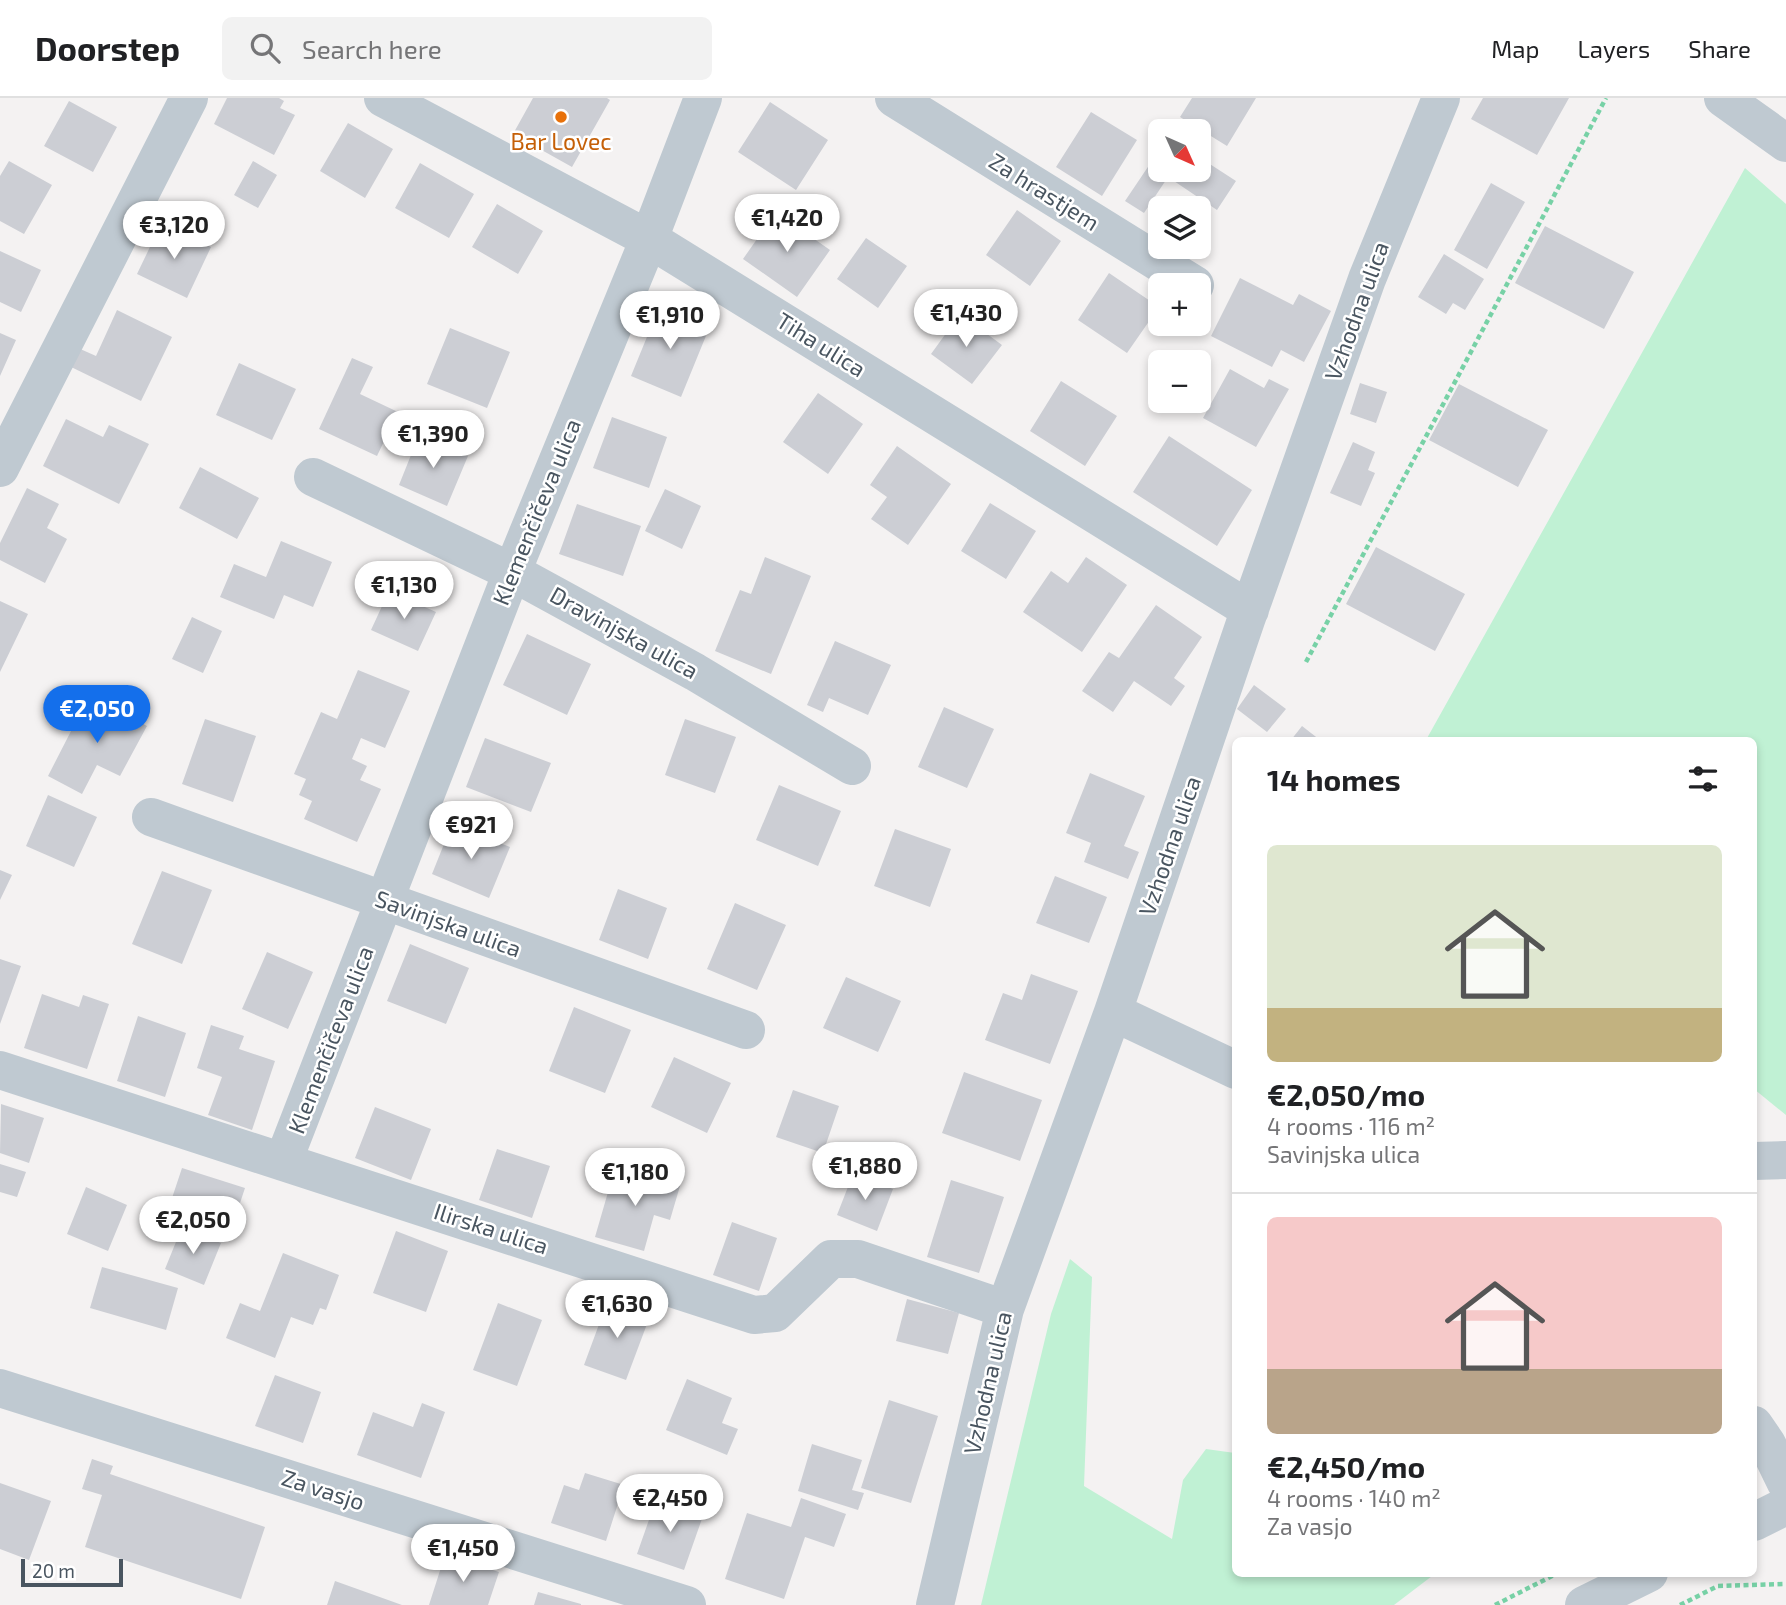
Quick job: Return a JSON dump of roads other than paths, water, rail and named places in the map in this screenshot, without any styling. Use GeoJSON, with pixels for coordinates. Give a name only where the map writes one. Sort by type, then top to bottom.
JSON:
{"type":"FeatureCollection","features":[{"type":"Feature","properties":{"kind":"street"},"geometry":{"type":"LineString","coordinates":[[0,468],[189,98]]}},
{"type":"Feature","properties":{"kind":"street","name":"Tiha ulica"},"geometry":{"type":"LineString","coordinates":[[383,98],[649,239],[1250,610]]}},
{"type":"Feature","properties":{"kind":"street","name":"Klemenčičeva ulica"},"geometry":{"type":"LineString","coordinates":[[283,1162],[512,572],[649,239],[703,98]]}},
{"type":"Feature","properties":{"kind":"street","name":"Za hrastjem"},"geometry":{"type":"LineString","coordinates":[[894,98],[1175,273]]}},
{"type":"Feature","properties":{"kind":"street","name":"Vzhodna ulica"},"geometry":{"type":"LineString","coordinates":[[935,1605],[1005,1309],[1113,1012],[1250,610],[1367,279],[1441,98]]}},
{"type":"Feature","properties":{"kind":"street"},"geometry":{"type":"LineString","coordinates":[[1723,98],[1786,143]]}},
{"type":"Feature","properties":{"kind":"street","name":"Dravinjska ulica"},"geometry":{"type":"LineString","coordinates":[[313,477],[512,572],[695,672],[852,766]]}},
{"type":"Feature","properties":{"kind":"street","name":"Savinjska ulica"},"geometry":{"type":"LineString","coordinates":[[150,817],[746,1030]]}},
{"type":"Feature","properties":{"kind":"street"},"geometry":{"type":"LineString","coordinates":[[1113,1012],[1232,1068]]}},
{"type":"Feature","properties":{"kind":"street","name":"Ilirska ulica"},"geometry":{"type":"LineString","coordinates":[[0,1070],[754,1315],[775,1312],[831,1259],[858,1259],[1005,1309]]}},
{"type":"Feature","properties":{"kind":"street"},"geometry":{"type":"LineString","coordinates":[[1757,1161],[1786,1160]]}},
{"type":"Feature","properties":{"kind":"street","name":"Za vasjo"},"geometry":{"type":"LineString","coordinates":[[0,1388],[687,1605]]}},
{"type":"Feature","properties":{"kind":"street"},"geometry":{"type":"LineString","coordinates":[[1757,1429],[1786,1483]]}},
{"type":"Feature","properties":{"kind":"street"},"geometry":{"type":"LineString","coordinates":[[1757,1520],[1786,1506]]}},
{"type":"Feature","properties":{"kind":"street"},"geometry":{"type":"LineString","coordinates":[[1584,1605],[1641,1577]]}},
{"type":"Feature","properties":{"kind":"place","name":"Bar Lovec"},"geometry":{"type":"Point","coordinates":[561,117]}}]}
